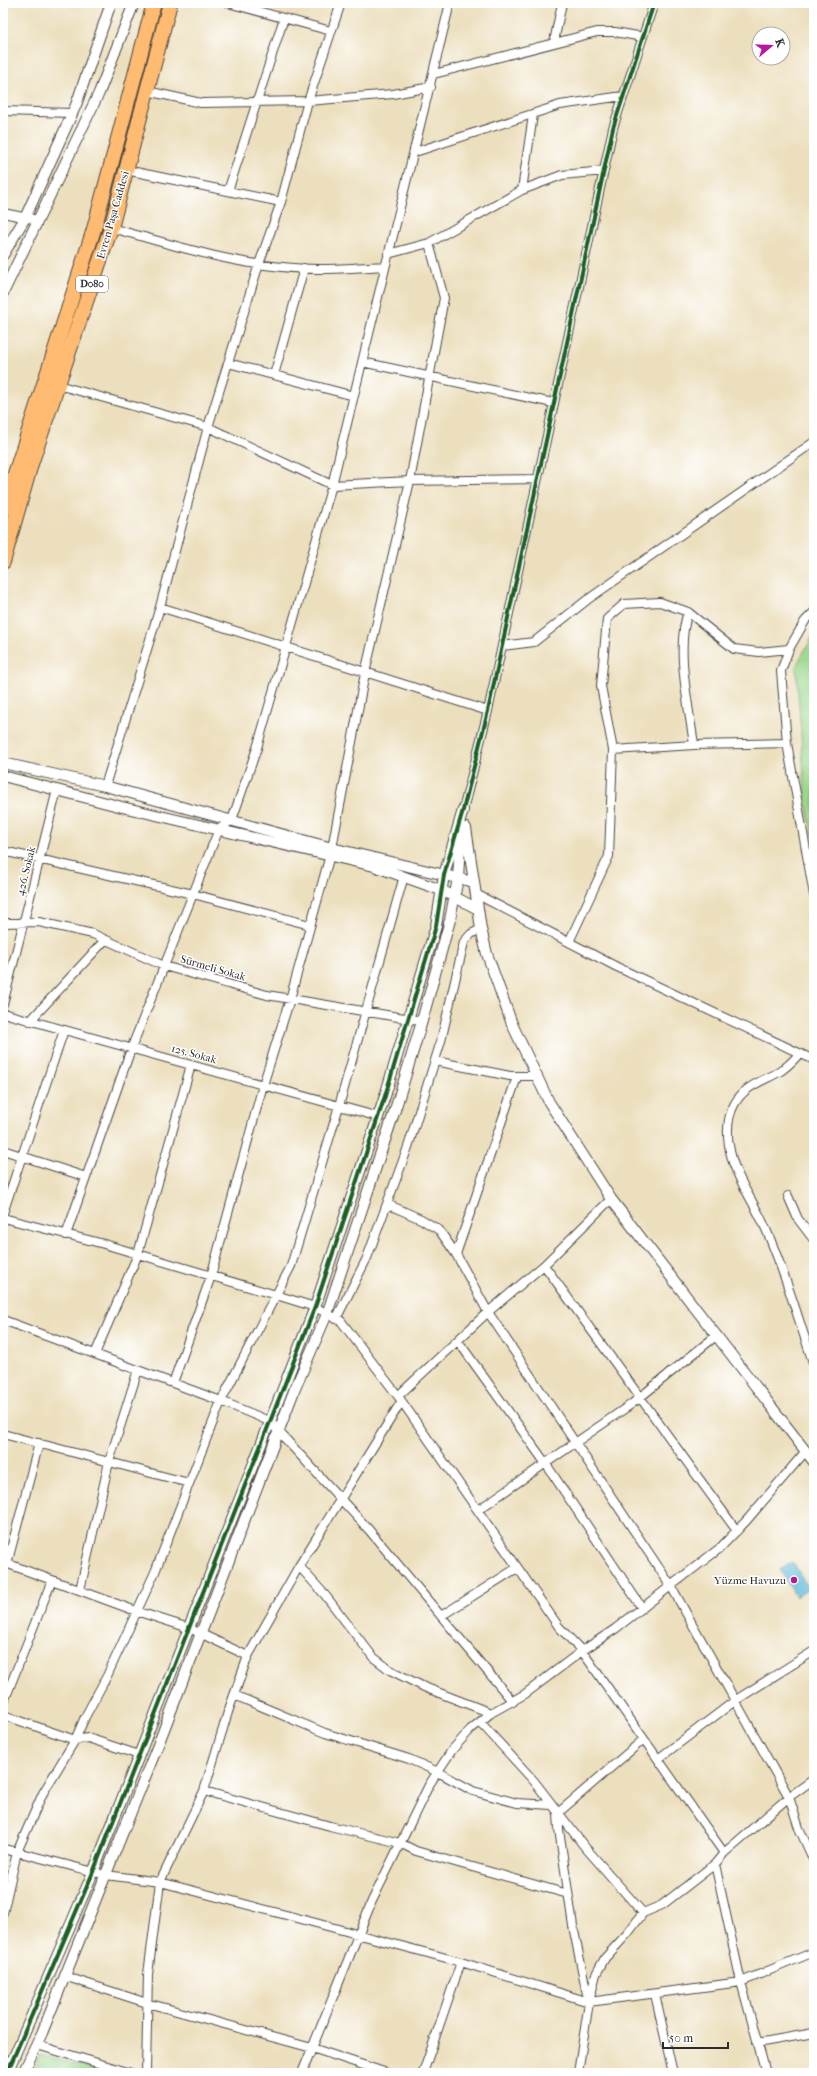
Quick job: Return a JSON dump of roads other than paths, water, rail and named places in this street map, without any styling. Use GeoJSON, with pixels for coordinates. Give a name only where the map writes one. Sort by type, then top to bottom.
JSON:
{"type":"FeatureCollection","features":[{"type":"Feature","properties":{"kind":"highway","name":"Evren Paşa Caddesi"},"geometry":{"type":"LineString","coordinates":[[3,511],[94,229],[154,3]]}},
{"type":"Feature","properties":{"kind":"highway","name":"Evren Paşa Caddesi"},"geometry":{"type":"LineString","coordinates":[[3,562],[31,464],[111,228],[170,3]]}},
{"type":"Feature","properties":{"kind":"street"},"geometry":{"type":"LineString","coordinates":[[3,255],[25,218],[72,113],[110,3]]}},
{"type":"Feature","properties":{"kind":"street"},"geometry":{"type":"LineString","coordinates":[[3,292],[99,93],[134,3]]}},
{"type":"Feature","properties":{"kind":"street"},"geometry":{"type":"LineString","coordinates":[[228,3],[331,31]]}},
{"type":"Feature","properties":{"kind":"street"},"geometry":{"type":"LineString","coordinates":[[105,786],[160,607],[208,427],[259,264],[281,202],[308,101],[341,3]]}},
{"type":"Feature","properties":{"kind":"street"},"geometry":{"type":"LineString","coordinates":[[66,1234],[131,1049],[219,829],[232,820],[257,748],[287,648],[332,485],[385,266],[431,87],[450,3]]}},
{"type":"Feature","properties":{"kind":"street"},"geometry":{"type":"LineString","coordinates":[[554,42],[562,3]]}},
{"type":"Feature","properties":{"kind":"street"},"geometry":{"type":"LineString","coordinates":[[8,2069],[94,1870],[315,1307],[379,1117],[436,926],[444,875],[463,810],[488,711],[613,128],[654,3]]}},
{"type":"Feature","properties":{"kind":"street"},"geometry":{"type":"LineString","coordinates":[[228,191],[284,18]]}},
{"type":"Feature","properties":{"kind":"street"},"geometry":{"type":"LineString","coordinates":[[434,74],[597,32],[615,32],[643,37]]}},
{"type":"Feature","properties":{"kind":"street"},"geometry":{"type":"LineString","coordinates":[[147,90],[201,103],[308,101],[393,94],[431,87]]}},
{"type":"Feature","properties":{"kind":"street"},"geometry":{"type":"LineString","coordinates":[[415,152],[560,105],[624,96]]}},
{"type":"Feature","properties":{"kind":"street"},"geometry":{"type":"LineString","coordinates":[[3,111],[72,113]]}},
{"type":"Feature","properties":{"kind":"street"},"geometry":{"type":"LineString","coordinates":[[522,190],[533,115]]}},
{"type":"Feature","properties":{"kind":"street"},"geometry":{"type":"LineString","coordinates":[[126,170],[281,202]]}},
{"type":"Feature","properties":{"kind":"street"},"geometry":{"type":"LineString","coordinates":[[388,254],[429,243],[522,190],[562,175],[604,171]]}},
{"type":"Feature","properties":{"kind":"street"},"geometry":{"type":"LineString","coordinates":[[3,213],[38,220]]}},
{"type":"Feature","properties":{"kind":"street"},"geometry":{"type":"LineString","coordinates":[[111,228],[240,261],[259,264],[304,268],[385,266]]}},
{"type":"Feature","properties":{"kind":"street"},"geometry":{"type":"LineString","coordinates":[[173,1383],[211,1276],[263,1085],[290,999],[331,852],[365,673],[410,481],[444,298],[429,243]]}},
{"type":"Feature","properties":{"kind":"street"},"geometry":{"type":"LineString","coordinates":[[274,375],[304,268]]}},
{"type":"Feature","properties":{"kind":"street"},"geometry":{"type":"LineString","coordinates":[[362,362],[429,378],[553,403]]}},
{"type":"Feature","properties":{"kind":"street"},"geometry":{"type":"LineString","coordinates":[[228,363],[354,396]]}},
{"type":"Feature","properties":{"kind":"street"},"geometry":{"type":"LineString","coordinates":[[58,385],[208,427],[332,485],[410,481],[537,479]]}},
{"type":"Feature","properties":{"kind":"street"},"geometry":{"type":"LineString","coordinates":[[502,646],[534,642],[587,600],[814,442]]}},
{"type":"Feature","properties":{"kind":"street"},"geometry":{"type":"LineString","coordinates":[[569,942],[609,856],[613,750],[601,686],[607,619],[624,604],[660,602],[688,612],[734,649],[759,652],[789,649]]}},
{"type":"Feature","properties":{"kind":"street"},"geometry":{"type":"LineString","coordinates":[[160,607],[488,711]]}},
{"type":"Feature","properties":{"kind":"street"},"geometry":{"type":"LineString","coordinates":[[688,612],[683,626],[682,654],[694,745]]}},
{"type":"Feature","properties":{"kind":"street"},"geometry":{"type":"LineString","coordinates":[[814,612],[805,621],[789,649],[781,671],[788,744],[814,895]]}},
{"type":"Feature","properties":{"kind":"street"},"geometry":{"type":"LineString","coordinates":[[613,750],[694,745],[788,744]]}},
{"type":"Feature","properties":{"kind":"street"},"geometry":{"type":"LineString","coordinates":[[3,763],[105,786],[232,820],[404,876],[441,890],[478,910]]}},
{"type":"Feature","properties":{"kind":"street"},"geometry":{"type":"LineString","coordinates":[[3,776],[122,807],[219,829],[474,882]]}},
{"type":"Feature","properties":{"kind":"street","name":"426. Sokak"},"geometry":{"type":"LineString","coordinates":[[3,1004],[25,923],[57,790]]}},
{"type":"Feature","properties":{"kind":"street"},"geometry":{"type":"LineString","coordinates":[[332,1316],[422,1022],[450,920],[458,878],[463,810]]}},
{"type":"Feature","properties":{"kind":"street"},"geometry":{"type":"LineString","coordinates":[[463,810],[481,929],[487,954],[512,1024],[549,1102],[611,1199],[814,1462]]}},
{"type":"Feature","properties":{"kind":"street"},"geometry":{"type":"LineString","coordinates":[[3,851],[193,894],[310,925]]}},
{"type":"Feature","properties":{"kind":"street"},"geometry":{"type":"LineString","coordinates":[[3,1913],[17,1852],[43,1793],[75,1740],[85,1717],[107,1676],[155,1572],[221,1401],[291,1266],[339,1106],[364,1012],[404,876]]}},
{"type":"Feature","properties":{"kind":"street"},"geometry":{"type":"LineString","coordinates":[[476,894],[616,967],[814,1060]]}},
{"type":"Feature","properties":{"kind":"street","name":"Sürmeli Sokak"},"geometry":{"type":"LineString","coordinates":[[3,923],[47,924],[93,934],[164,966],[267,995],[408,1018],[422,1022]]}},
{"type":"Feature","properties":{"kind":"street"},"geometry":{"type":"LineString","coordinates":[[23,2073],[37,2045],[106,1875],[201,1634],[278,1430],[332,1316],[366,1258],[408,1147],[436,1061],[464,942],[471,934],[481,929]]}},
{"type":"Feature","properties":{"kind":"street"},"geometry":{"type":"LineString","coordinates":[[30,1021],[105,940]]}},
{"type":"Feature","properties":{"kind":"street","name":"125. Sokak"},"geometry":{"type":"LineString","coordinates":[[3,1013],[379,1117]]}},
{"type":"Feature","properties":{"kind":"street"},"geometry":{"type":"LineString","coordinates":[[3,1213],[64,1030]]}},
{"type":"Feature","properties":{"kind":"street"},"geometry":{"type":"LineString","coordinates":[[799,1054],[780,1071],[757,1082],[744,1092],[731,1111],[728,1130],[730,1150],[735,1168],[774,1247],[812,1352],[814,1364]]}},
{"type":"Feature","properties":{"kind":"street"},"geometry":{"type":"LineString","coordinates":[[436,1061],[517,1077],[536,1076]]}},
{"type":"Feature","properties":{"kind":"street"},"geometry":{"type":"LineString","coordinates":[[95,1354],[138,1254],[191,1065]]}},
{"type":"Feature","properties":{"kind":"street"},"geometry":{"type":"LineString","coordinates":[[456,1254],[517,1077]]}},
{"type":"Feature","properties":{"kind":"street"},"geometry":{"type":"LineString","coordinates":[[3,1150],[21,1157],[86,1176]]}},
{"type":"Feature","properties":{"kind":"street"},"geometry":{"type":"LineString","coordinates":[[788,1196],[798,1219],[814,1240]]}},
{"type":"Feature","properties":{"kind":"street"},"geometry":{"type":"LineString","coordinates":[[146,2073],[148,1974],[160,1882],[204,1791],[234,1695],[248,1656],[299,1566],[399,1399],[488,1312],[544,1264],[611,1199]]}},
{"type":"Feature","properties":{"kind":"street"},"geometry":{"type":"LineString","coordinates":[[386,1204],[421,1219],[438,1230],[456,1254],[488,1312],[671,1586],[789,1797],[799,1828],[814,1861]]}},
{"type":"Feature","properties":{"kind":"street"},"geometry":{"type":"LineString","coordinates":[[3,1218],[138,1254],[315,1307],[341,1321],[399,1399],[559,1627],[582,1651],[724,1853]]}},
{"type":"Feature","properties":{"kind":"street"},"geometry":{"type":"LineString","coordinates":[[544,1264],[737,1531]]}},
{"type":"Feature","properties":{"kind":"street"},"geometry":{"type":"LineString","coordinates":[[3,1320],[221,1401],[269,1421],[340,1499],[513,1702]]}},
{"type":"Feature","properties":{"kind":"street"},"geometry":{"type":"LineString","coordinates":[[478,1510],[641,1397],[717,1335]]}},
{"type":"Feature","properties":{"kind":"street"},"geometry":{"type":"LineString","coordinates":[[458,1341],[546,1464],[642,1608]]}},
{"type":"Feature","properties":{"kind":"street"},"geometry":{"type":"LineString","coordinates":[[80,1590],[109,1462],[138,1370]]}},
{"type":"Feature","properties":{"kind":"street"},"geometry":{"type":"LineString","coordinates":[[3,1434],[189,1483]]}},
{"type":"Feature","properties":{"kind":"street"},"geometry":{"type":"LineString","coordinates":[[40,1443],[5,1563],[136,1611],[189,1628],[248,1656]]}},
{"type":"Feature","properties":{"kind":"street"},"geometry":{"type":"LineString","coordinates":[[302,2073],[372,1901],[429,1786],[452,1750],[471,1730],[482,1723],[491,1713],[513,1702],[582,1651],[616,1629],[720,1548],[737,1531],[805,1452]]}},
{"type":"Feature","properties":{"kind":"street"},"geometry":{"type":"LineString","coordinates":[[299,1566],[325,1595],[373,1657],[390,1670],[424,1687],[491,1713]]}},
{"type":"Feature","properties":{"kind":"street"},"geometry":{"type":"LineString","coordinates":[[441,1616],[517,1568]]}},
{"type":"Feature","properties":{"kind":"street"},"geometry":{"type":"LineString","coordinates":[[3,1704],[52,1580]]}},
{"type":"Feature","properties":{"kind":"street"},"geometry":{"type":"LineString","coordinates":[[658,1759],[736,1700],[814,1651]]}},
{"type":"Feature","properties":{"kind":"street"},"geometry":{"type":"LineString","coordinates":[[234,1695],[325,1733],[409,1759],[438,1772],[473,1791],[517,1803],[552,1805]]}},
{"type":"Feature","properties":{"kind":"street"},"geometry":{"type":"LineString","coordinates":[[3,1715],[75,1740],[88,1738],[139,1755]]}},
{"type":"Feature","properties":{"kind":"street"},"geometry":{"type":"LineString","coordinates":[[482,1723],[534,1781],[584,1846],[643,1913]]}},
{"type":"Feature","properties":{"kind":"street"},"geometry":{"type":"LineString","coordinates":[[558,1813],[644,1739]]}},
{"type":"Feature","properties":{"kind":"street"},"geometry":{"type":"LineString","coordinates":[[578,2073],[589,2002],[596,1974],[605,1958],[628,1933],[643,1913],[662,1905],[715,1864],[724,1853],[789,1797],[814,1780]]}},
{"type":"Feature","properties":{"kind":"street"},"geometry":{"type":"LineString","coordinates":[[204,1791],[330,1826],[400,1843],[416,1851],[568,1894]]}},
{"type":"Feature","properties":{"kind":"street"},"geometry":{"type":"LineString","coordinates":[[558,1813],[568,1894],[589,2002]]}},
{"type":"Feature","properties":{"kind":"street"},"geometry":{"type":"LineString","coordinates":[[3,1849],[94,1870],[106,1875],[160,1882],[461,1962],[589,2002],[741,1982],[814,1952]]}},
{"type":"Feature","properties":{"kind":"street"},"geometry":{"type":"LineString","coordinates":[[715,1864],[741,1982],[766,2073]]}},
{"type":"Feature","properties":{"kind":"street"},"geometry":{"type":"LineString","coordinates":[[423,2073],[461,1962]]}},
{"type":"Feature","properties":{"kind":"street"},"geometry":{"type":"LineString","coordinates":[[64,1976],[147,2003],[312,2048],[387,2073]]}},
{"type":"Feature","properties":{"kind":"street"},"geometry":{"type":"LineString","coordinates":[[655,1994],[673,2073]]}},
{"type":"Feature","properties":{"kind":"street"},"geometry":{"type":"LineString","coordinates":[[757,2044],[814,2034]]}},
{"type":"Feature","properties":{"kind":"street"},"geometry":{"type":"LineString","coordinates":[[37,2045],[131,2073]]}},
{"type":"Feature","properties":{"kind":"street"},"geometry":{"type":"LineString","coordinates":[[3,2057],[8,2069]]}},
{"type":"Feature","properties":{"kind":"water","name":"Yüzme Havuzu"},"geometry":{"type":"Polygon","coordinates":[[[793,1562],[809,1589],[796,1597],[780,1570],[793,1562]]]}},
{"type":"Feature","properties":{"kind":"place","name":"Yüzme Havuzu"},"geometry":{"type":"Point","coordinates":[794,1580]}}]}
